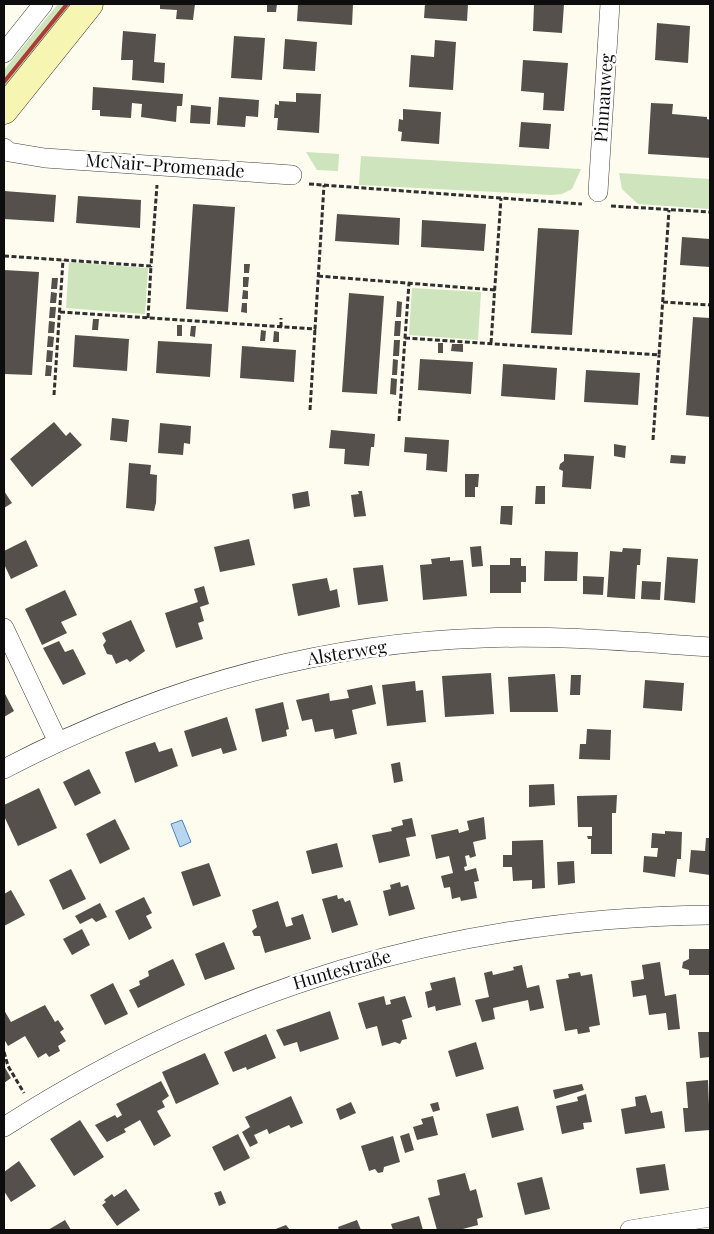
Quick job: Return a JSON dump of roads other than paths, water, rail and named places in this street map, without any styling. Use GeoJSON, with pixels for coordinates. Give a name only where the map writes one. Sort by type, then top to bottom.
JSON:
{"type":"FeatureCollection","features":[{"type":"Feature","properties":{"kind":"main road"},"geometry":{"type":"LineString","coordinates":[[4,110],[89,4]]}},
{"type":"Feature","properties":{"kind":"street"},"geometry":{"type":"LineString","coordinates":[[4,52],[43,4]]}},
{"type":"Feature","properties":{"kind":"street","name":"Pinnauweg"},"geometry":{"type":"LineString","coordinates":[[597,200],[610,4]]}},
{"type":"Feature","properties":{"kind":"street","name":"McNair-Promenade"},"geometry":{"type":"LineString","coordinates":[[4,148],[10,152],[45,158],[292,175]]}},
{"type":"Feature","properties":{"kind":"street"},"geometry":{"type":"LineString","coordinates":[[4,628],[58,742]]}},
{"type":"Feature","properties":{"kind":"street","name":"Alsterweg"},"geometry":{"type":"LineString","coordinates":[[4,769],[58,742],[148,704],[212,682],[288,662],[376,647],[444,640],[541,637],[710,647]]}},
{"type":"Feature","properties":{"kind":"street","name":"Huntestraße"},"geometry":{"type":"LineString","coordinates":[[4,1127],[72,1085],[154,1042],[271,991],[340,969],[442,943],[507,931],[639,917],[710,915]]}},
{"type":"Feature","properties":{"kind":"street"},"geometry":{"type":"LineString","coordinates":[[630,1230],[710,1217]]}},
{"type":"Feature","properties":{"kind":"water"},"geometry":{"type":"Polygon","coordinates":[[[182,820],[191,842],[180,847],[171,824],[182,820]]]}},
{"type":"Feature","properties":{"kind":"railway"},"geometry":{"type":"LineString","coordinates":[[4,82],[67,4]]}}]}
